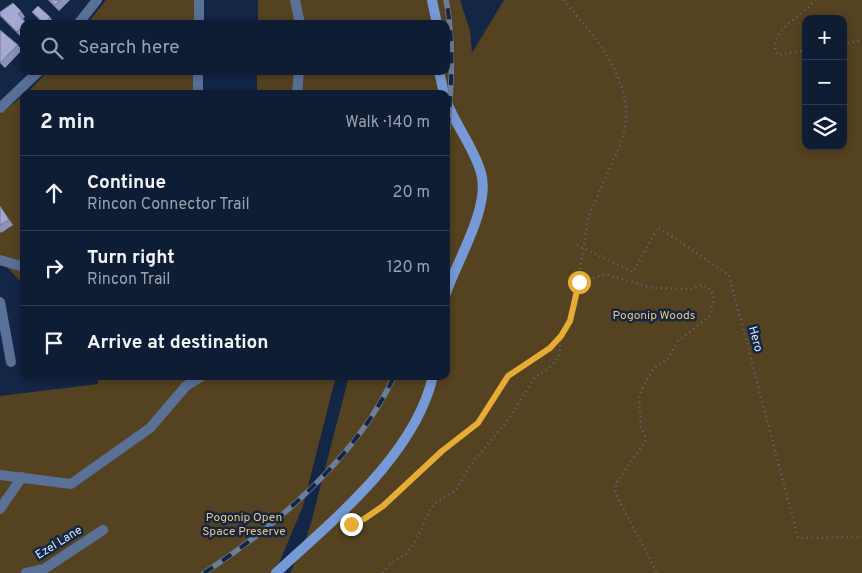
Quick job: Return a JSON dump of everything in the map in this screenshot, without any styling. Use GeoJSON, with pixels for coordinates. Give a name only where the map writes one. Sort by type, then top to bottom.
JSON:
{"type":"FeatureCollection","features":[{"type":"Feature","properties":{"kind":"main road"},"geometry":{"type":"LineString","coordinates":[[432,0],[436,20]]}},
{"type":"Feature","properties":{"kind":"main road"},"geometry":{"type":"LineString","coordinates":[[440,75],[443,90]]}},
{"type":"Feature","properties":{"kind":"main road"},"geometry":{"type":"LineString","coordinates":[[450,108],[481,173],[483,189],[480,208],[450,283]]}},
{"type":"Feature","properties":{"kind":"main road"},"geometry":{"type":"LineString","coordinates":[[276,573],[331,522],[384,466],[407,435],[424,406],[432,380]]}},
{"type":"Feature","properties":{"kind":"street"},"geometry":{"type":"LineString","coordinates":[[81,20],[97,0]]}},
{"type":"Feature","properties":{"kind":"street"},"geometry":{"type":"LineString","coordinates":[[198,20],[199,0]]}},
{"type":"Feature","properties":{"kind":"street"},"geometry":{"type":"LineString","coordinates":[[295,0],[299,20]]}},
{"type":"Feature","properties":{"kind":"street"},"geometry":{"type":"LineString","coordinates":[[0,108],[35,75]]}},
{"type":"Feature","properties":{"kind":"street"},"geometry":{"type":"LineString","coordinates":[[198,75],[198,90]]}},
{"type":"Feature","properties":{"kind":"street"},"geometry":{"type":"LineString","coordinates":[[297,90],[299,75]]}},
{"type":"Feature","properties":{"kind":"street"},"geometry":{"type":"LineString","coordinates":[[0,260],[20,266]]}},
{"type":"Feature","properties":{"kind":"street"},"geometry":{"type":"LineString","coordinates":[[0,302],[12,362]]}},
{"type":"Feature","properties":{"kind":"street"},"geometry":{"type":"LineString","coordinates":[[0,474],[71,484],[150,428],[186,386],[196,380]]}},
{"type":"Feature","properties":{"kind":"street"},"geometry":{"type":"LineString","coordinates":[[0,509],[22,478]]}},
{"type":"Feature","properties":{"kind":"street","name":"Ezel Lane"},"geometry":{"type":"LineString","coordinates":[[26,573],[44,569],[103,530]]}},
{"type":"Feature","properties":{"kind":"path"},"geometry":{"type":"LineString","coordinates":[[331,522],[351,524],[364,519],[383,506],[442,451],[478,423],[508,376],[550,348],[561,336],[570,321],[579,282],[588,218],[621,144],[626,123],[626,108],[623,90],[605,52],[564,0]]}},
{"type":"Feature","properties":{"kind":"path"},"geometry":{"type":"LineString","coordinates":[[802,51],[778,55],[774,49],[774,42],[782,30],[815,0]]}},
{"type":"Feature","properties":{"kind":"path"},"geometry":{"type":"LineString","coordinates":[[847,43],[862,40]]}},
{"type":"Feature","properties":{"kind":"path","name":"Hero"},"geometry":{"type":"LineString","coordinates":[[577,245],[633,272],[658,227],[729,274],[798,538],[862,537]]}},
{"type":"Feature","properties":{"kind":"path"},"geometry":{"type":"LineString","coordinates":[[579,282],[606,274],[652,288],[693,289],[702,285],[709,288],[714,295],[710,316],[678,341],[667,360],[658,365],[646,380],[639,396],[641,428],[646,438],[616,483],[615,492],[657,573]]}},
{"type":"Feature","properties":{"kind":"path"},"geometry":{"type":"LineString","coordinates":[[383,573],[390,564],[406,554],[418,537],[429,511],[435,503],[456,490],[470,466],[510,416],[535,377],[548,369],[559,357],[561,336]]}},
{"type":"Feature","properties":{"kind":"green space"},"geometry":{"type":"Polygon","coordinates":[[[106,0],[204,0],[203,20],[90,20],[106,0]]]}},
{"type":"Feature","properties":{"kind":"green space","name":"Pogonip Woods"},"geometry":{"type":"Polygon","coordinates":[[[258,0],[460,0],[470,31],[472,53],[504,0],[862,0],[862,573],[290,573],[306,539],[348,380],[450,380],[450,90],[257,90],[257,75],[450,75],[450,20],[258,20],[258,0]]]}},
{"type":"Feature","properties":{"kind":"green space"},"geometry":{"type":"Polygon","coordinates":[[[44,75],[201,75],[199,90],[30,90],[44,75]]]}},
{"type":"Feature","properties":{"kind":"green space"},"geometry":{"type":"Polygon","coordinates":[[[20,98],[20,281],[0,260],[0,114],[20,98]]]}},
{"type":"Feature","properties":{"kind":"green space","name":"Pogonip Open Space Preserve"},"geometry":{"type":"Polygon","coordinates":[[[98,380],[335,380],[303,506],[275,573],[0,573],[0,396],[98,384],[98,380]]]}},
{"type":"Feature","properties":{"kind":"building"},"geometry":{"type":"Polygon","coordinates":[[[50,0],[60,0],[55,5],[50,0]]]}},
{"type":"Feature","properties":{"kind":"building"},"geometry":{"type":"Polygon","coordinates":[[[13,3],[21,11],[18,14],[23,20],[20,20],[20,29],[17,32],[0,15],[0,12],[13,3]]]}},
{"type":"Feature","properties":{"kind":"building"},"geometry":{"type":"Polygon","coordinates":[[[38,6],[50,17],[47,20],[41,20],[32,12],[38,6]]]}},
{"type":"Feature","properties":{"kind":"building"},"geometry":{"type":"Polygon","coordinates":[[[0,30],[18,45],[1,62],[0,62],[0,30]]]}},
{"type":"Feature","properties":{"kind":"building"},"geometry":{"type":"Polygon","coordinates":[[[0,206],[9,220],[0,225],[0,206]]]}},
{"type":"Feature","properties":{"kind":"railway"},"geometry":{"type":"LineString","coordinates":[[446,0],[449,20]]}},
{"type":"Feature","properties":{"kind":"railway"},"geometry":{"type":"LineString","coordinates":[[450,28],[450,94]]}},
{"type":"Feature","properties":{"kind":"railway"},"geometry":{"type":"LineString","coordinates":[[204,573],[259,534],[312,487],[360,434],[379,405],[392,380]]}},
{"type":"Feature","properties":{"kind":"route"},"geometry":{"type":"LineString","coordinates":[[351,524],[364,519],[383,506],[442,451],[478,423],[490,407],[508,376],[518,367],[537,358],[550,348],[561,336],[570,321],[579,282]]}}]}
